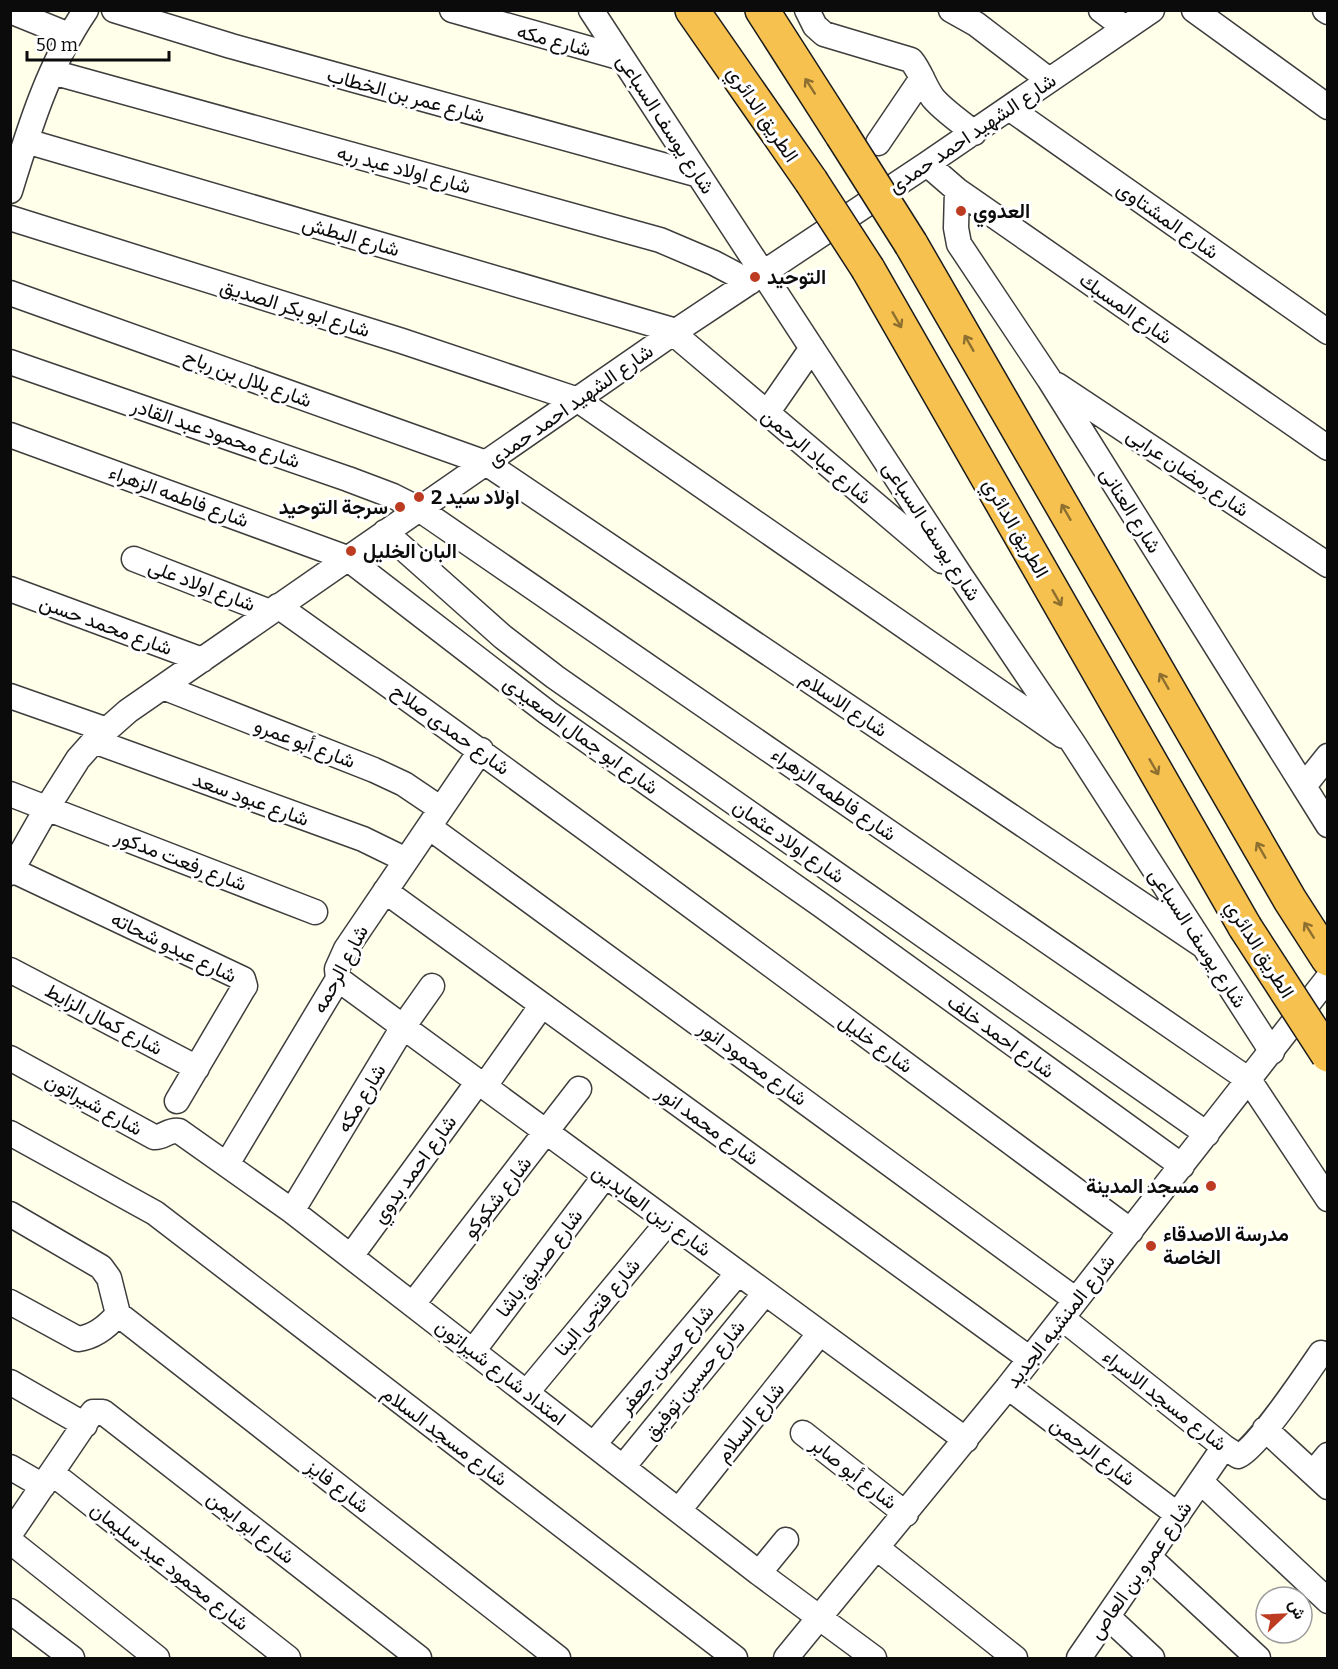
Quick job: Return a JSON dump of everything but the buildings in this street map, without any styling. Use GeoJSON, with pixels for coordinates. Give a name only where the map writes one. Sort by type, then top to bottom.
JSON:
{"type":"FeatureCollection","features":[{"type":"Feature","properties":{"kind":"highway","name":"الطريق الدائري"},"geometry":{"type":"LineString","coordinates":[[692,10],[811,181],[868,269],[1245,927],[1328,1054]]}},
{"type":"Feature","properties":{"kind":"highway"},"geometry":{"type":"LineString","coordinates":[[762,10],[910,244],[1290,900],[1328,959]]}},
{"type":"Feature","properties":{"kind":"street"},"geometry":{"type":"LineString","coordinates":[[10,191],[22,132],[69,35],[86,10]]}},
{"type":"Feature","properties":{"kind":"street","name":"شارع عمر بن الخطاب"},"geometry":{"type":"LineString","coordinates":[[114,10],[242,49],[699,175]]}},
{"type":"Feature","properties":{"kind":"street","name":"شارع مكه"},"geometry":{"type":"LineString","coordinates":[[452,10],[622,58]]}},
{"type":"Feature","properties":{"kind":"street","name":"شارع يوسف السباعى"},"geometry":{"type":"LineString","coordinates":[[591,10],[699,175],[757,278],[812,348],[1073,743],[1272,1052]]}},
{"type":"Feature","properties":{"kind":"street"},"geometry":{"type":"LineString","coordinates":[[807,10],[815,26],[824,34],[911,60],[919,69],[934,100],[974,133]]}},
{"type":"Feature","properties":{"kind":"street"},"geometry":{"type":"LineString","coordinates":[[951,10],[976,24],[1049,80]]}},
{"type":"Feature","properties":{"kind":"street"},"geometry":{"type":"LineString","coordinates":[[1101,10],[1125,28]]}},
{"type":"Feature","properties":{"kind":"street","name":"شارع الشهيد احمد حمدى"},"geometry":{"type":"LineString","coordinates":[[11,872],[19,840],[47,808],[78,759],[128,711],[674,332],[974,133],[1152,10]]}},
{"type":"Feature","properties":{"kind":"street"},"geometry":{"type":"LineString","coordinates":[[1194,10],[1328,107]]}},
{"type":"Feature","properties":{"kind":"street"},"geometry":{"type":"LineString","coordinates":[[10,11],[69,35]]}},
{"type":"Feature","properties":{"kind":"street","name":"شارع اولاد عبد ربه"},"geometry":{"type":"LineString","coordinates":[[52,72],[660,240],[757,278]]}},
{"type":"Feature","properties":{"kind":"street"},"geometry":{"type":"LineString","coordinates":[[878,142],[922,78]]}},
{"type":"Feature","properties":{"kind":"street","name":"شارع المشتاوى"},"geometry":{"type":"LineString","coordinates":[[1009,108],[1328,332]]}},
{"type":"Feature","properties":{"kind":"street","name":"شارع البطش"},"geometry":{"type":"LineString","coordinates":[[22,132],[674,332]]}},
{"type":"Feature","properties":{"kind":"street","name":"شارع المسبك"},"geometry":{"type":"LineString","coordinates":[[927,164],[957,190],[1328,448]]}},
{"type":"Feature","properties":{"kind":"street","name":"شارع العنانى"},"geometry":{"type":"LineString","coordinates":[[957,190],[956,228],[959,244],[1049,379],[1328,825]]}},
{"type":"Feature","properties":{"kind":"street","name":"شارع ابو بكر الصديق"},"geometry":{"type":"LineString","coordinates":[[10,218],[455,358],[578,400]]}},
{"type":"Feature","properties":{"kind":"street","name":"شارع بلال بن رباح"},"geometry":{"type":"LineString","coordinates":[[10,293],[486,463]]}},
{"type":"Feature","properties":{"kind":"street","name":"شارع عباد الرحمن"},"geometry":{"type":"LineString","coordinates":[[674,332],[962,578]]}},
{"type":"Feature","properties":{"kind":"street"},"geometry":{"type":"LineString","coordinates":[[767,413],[812,348]]}},
{"type":"Feature","properties":{"kind":"street","name":"شارع محمود عبد القادر"},"geometry":{"type":"LineString","coordinates":[[10,362],[357,482],[419,509]]}},
{"type":"Feature","properties":{"kind":"street","name":"شارع رمضان عرابى"},"geometry":{"type":"LineString","coordinates":[[1049,379],[1328,565]]}},
{"type":"Feature","properties":{"kind":"street"},"geometry":{"type":"LineString","coordinates":[[578,400],[1073,743]]}},
{"type":"Feature","properties":{"kind":"street","name":"شارع فاطمه الزهراء"},"geometry":{"type":"LineString","coordinates":[[10,435],[150,484],[347,558]]}},
{"type":"Feature","properties":{"kind":"street","name":"شارع الاسلام"},"geometry":{"type":"LineString","coordinates":[[486,463],[1202,945]]}},
{"type":"Feature","properties":{"kind":"street","name":"شارع فاطمه الزهراء"},"geometry":{"type":"LineString","coordinates":[[419,509],[1249,1080]]}},
{"type":"Feature","properties":{"kind":"street","name":"شارع اولاد عثمان"},"geometry":{"type":"LineString","coordinates":[[385,532],[503,637],[555,677],[1207,1134]]}},
{"type":"Feature","properties":{"kind":"street","name":"شارع ابو جمال الصعيدى"},"geometry":{"type":"LineString","coordinates":[[347,558],[548,713],[820,905]]}},
{"type":"Feature","properties":{"kind":"street","name":"شارع اولاد على"},"geometry":{"type":"LineString","coordinates":[[134,559],[274,609]]}},
{"type":"Feature","properties":{"kind":"street","name":"شارع محمد حسن"},"geometry":{"type":"LineString","coordinates":[[10,589],[202,660]]}},
{"type":"Feature","properties":{"kind":"street","name":"شارع حمدى صلاح"},"geometry":{"type":"LineString","coordinates":[[274,609],[482,750],[621,856]]}},
{"type":"Feature","properties":{"kind":"street","name":"شارع أبو عمرو"},"geometry":{"type":"LineString","coordinates":[[163,687],[389,776],[435,818]]}},
{"type":"Feature","properties":{"kind":"street","name":"شارع عبود سعد"},"geometry":{"type":"LineString","coordinates":[[10,696],[100,736],[363,839],[406,860]]}},
{"type":"Feature","properties":{"kind":"street","name":"شارع الرحمه"},"geometry":{"type":"LineString","coordinates":[[227,1164],[338,979],[337,969],[340,958],[482,750]]}},
{"type":"Feature","properties":{"kind":"street"},"geometry":{"type":"LineString","coordinates":[[1304,786],[1328,756]]}},
{"type":"Feature","properties":{"kind":"street","name":"شارع رفعت مدكور"},"geometry":{"type":"LineString","coordinates":[[10,794],[315,912]]}},
{"type":"Feature","properties":{"kind":"street","name":"شارع محمود انور"},"geometry":{"type":"LineString","coordinates":[[435,818],[1069,1309]]}},
{"type":"Feature","properties":{"kind":"street","name":"شارع خليل"},"geometry":{"type":"LineString","coordinates":[[621,856],[1131,1231]]}},
{"type":"Feature","properties":{"kind":"street","name":"شارع عبدو شحاته"},"geometry":{"type":"LineString","coordinates":[[11,872],[243,979],[245,986],[177,1101]]}},
{"type":"Feature","properties":{"kind":"street","name":"شارع محمد انور"},"geometry":{"type":"LineString","coordinates":[[385,891],[1030,1359]]}},
{"type":"Feature","properties":{"kind":"street","name":"شارع احمد خلف"},"geometry":{"type":"LineString","coordinates":[[820,905],[1182,1166]]}},
{"type":"Feature","properties":{"kind":"street","name":"شارع كمال الزايط"},"geometry":{"type":"LineString","coordinates":[[10,970],[197,1068]]}},
{"type":"Feature","properties":{"kind":"street","name":"شارع المنشيه الجديد"},"geometry":{"type":"LineString","coordinates":[[786,1659],[966,1440],[1328,978]]}},
{"type":"Feature","properties":{"kind":"street","name":"شارع زين العابدين"},"geometry":{"type":"LineString","coordinates":[[338,979],[966,1440]]}},
{"type":"Feature","properties":{"kind":"street","name":"شارع مكه"},"geometry":{"type":"LineString","coordinates":[[292,1211],[403,1027],[432,986]]}},
{"type":"Feature","properties":{"kind":"street","name":"شارع احمد بدوي"},"geometry":{"type":"LineString","coordinates":[[351,1256],[542,1005]]}},
{"type":"Feature","properties":{"kind":"street","name":"شارع شيراتون"},"geometry":{"type":"LineString","coordinates":[[10,1058],[154,1137],[178,1131]]}},
{"type":"Feature","properties":{"kind":"street"},"geometry":{"type":"LineString","coordinates":[[1249,1080],[1328,1199]]}},
{"type":"Feature","properties":{"kind":"street","name":"شارع شكوكو"},"geometry":{"type":"LineString","coordinates":[[413,1304],[579,1089]]}},
{"type":"Feature","properties":{"kind":"street","name":"امتداد شارع شيراتون"},"geometry":{"type":"LineString","coordinates":[[178,1131],[292,1211],[759,1573],[874,1659]]}},
{"type":"Feature","properties":{"kind":"street","name":"شارع مسجد السلام"},"geometry":{"type":"LineString","coordinates":[[10,1133],[155,1213],[735,1659]]}},
{"type":"Feature","properties":{"kind":"street","name":"شارع صديق باشا"},"geometry":{"type":"LineString","coordinates":[[473,1350],[605,1176]]}},
{"type":"Feature","properties":{"kind":"street"},"geometry":{"type":"LineString","coordinates":[[10,1214],[101,1267],[109,1278],[118,1314],[96,1334],[78,1339],[10,1302]]}},
{"type":"Feature","properties":{"kind":"street","name":"شارع فتحى البنا"},"geometry":{"type":"LineString","coordinates":[[527,1392],[668,1222]]}},
{"type":"Feature","properties":{"kind":"street","name":"شارع حسن جعفر"},"geometry":{"type":"LineString","coordinates":[[594,1444],[738,1273]]}},
{"type":"Feature","properties":{"kind":"street","name":"شارع حسين توفيق"},"geometry":{"type":"LineString","coordinates":[[623,1467],[765,1293]]}},
{"type":"Feature","properties":{"kind":"street","name":"شارع مسجد الاسراء"},"geometry":{"type":"LineString","coordinates":[[1069,1309],[1224,1447],[1238,1456],[1243,1454],[1265,1429]]}},
{"type":"Feature","properties":{"kind":"street","name":"شارع فايز"},"geometry":{"type":"LineString","coordinates":[[118,1314],[558,1659]]}},
{"type":"Feature","properties":{"kind":"street","name":"شارع السلام"},"geometry":{"type":"LineString","coordinates":[[679,1510],[820,1334]]}},
{"type":"Feature","properties":{"kind":"street"},"geometry":{"type":"LineString","coordinates":[[1321,1353],[1265,1429],[1323,1471]]}},
{"type":"Feature","properties":{"kind":"street"},"geometry":{"type":"LineString","coordinates":[[10,1382],[85,1425],[10,1534]]}},
{"type":"Feature","properties":{"kind":"street","name":"شارع الرحمن"},"geometry":{"type":"LineString","coordinates":[[1008,1387],[1178,1515]]}},
{"type":"Feature","properties":{"kind":"street","name":"شارع ابو ايمن"},"geometry":{"type":"LineString","coordinates":[[85,1425],[93,1412],[103,1412],[419,1659]]}},
{"type":"Feature","properties":{"kind":"street","name":"شارع أبو صابر"},"geometry":{"type":"LineString","coordinates":[[803,1433],[906,1514]]}},
{"type":"Feature","properties":{"kind":"street","name":"شارع عمرو بن العاص"},"geometry":{"type":"LineString","coordinates":[[1079,1659],[1224,1447]]}},
{"type":"Feature","properties":{"kind":"street","name":"شارع محمود عيد سليمان"},"geometry":{"type":"LineString","coordinates":[[10,1467],[47,1480],[288,1659]]}},
{"type":"Feature","properties":{"kind":"street","name":"شارع عمرو بن العاص"},"geometry":{"type":"LineString","coordinates":[[1201,1482],[1328,1601]]}},
{"type":"Feature","properties":{"kind":"street"},"geometry":{"type":"LineString","coordinates":[[759,1573],[786,1540]]}},
{"type":"Feature","properties":{"kind":"street"},"geometry":{"type":"LineString","coordinates":[[10,1541],[157,1659]]}},
{"type":"Feature","properties":{"kind":"street"},"geometry":{"type":"LineString","coordinates":[[877,1548],[1016,1659]]}},
{"type":"Feature","properties":{"kind":"street"},"geometry":{"type":"LineString","coordinates":[[1149,1557],[1258,1659]]}},
{"type":"Feature","properties":{"kind":"street"},"geometry":{"type":"LineString","coordinates":[[10,1611],[72,1659]]}},
{"type":"Feature","properties":{"kind":"street"},"geometry":{"type":"LineString","coordinates":[[1108,1617],[1152,1659]]}},
{"type":"Feature","properties":{"kind":"place","name":"العدوي"},"geometry":{"type":"Point","coordinates":[961,211]}},
{"type":"Feature","properties":{"kind":"place","name":"التوحيد"},"geometry":{"type":"Point","coordinates":[755,277]}},
{"type":"Feature","properties":{"kind":"place","name":"اولاد سيد 2"},"geometry":{"type":"Point","coordinates":[419,497]}},
{"type":"Feature","properties":{"kind":"place","name":"سرجة التوحيد"},"geometry":{"type":"Point","coordinates":[400,507]}},
{"type":"Feature","properties":{"kind":"place","name":"البان الخليل"},"geometry":{"type":"Point","coordinates":[351,551]}},
{"type":"Feature","properties":{"kind":"place","name":"مسجد المدينة"},"geometry":{"type":"Point","coordinates":[1211,1186]}},
{"type":"Feature","properties":{"kind":"place","name":"مدرسة الاصدقاء الخاصة"},"geometry":{"type":"Point","coordinates":[1151,1246]}}]}
